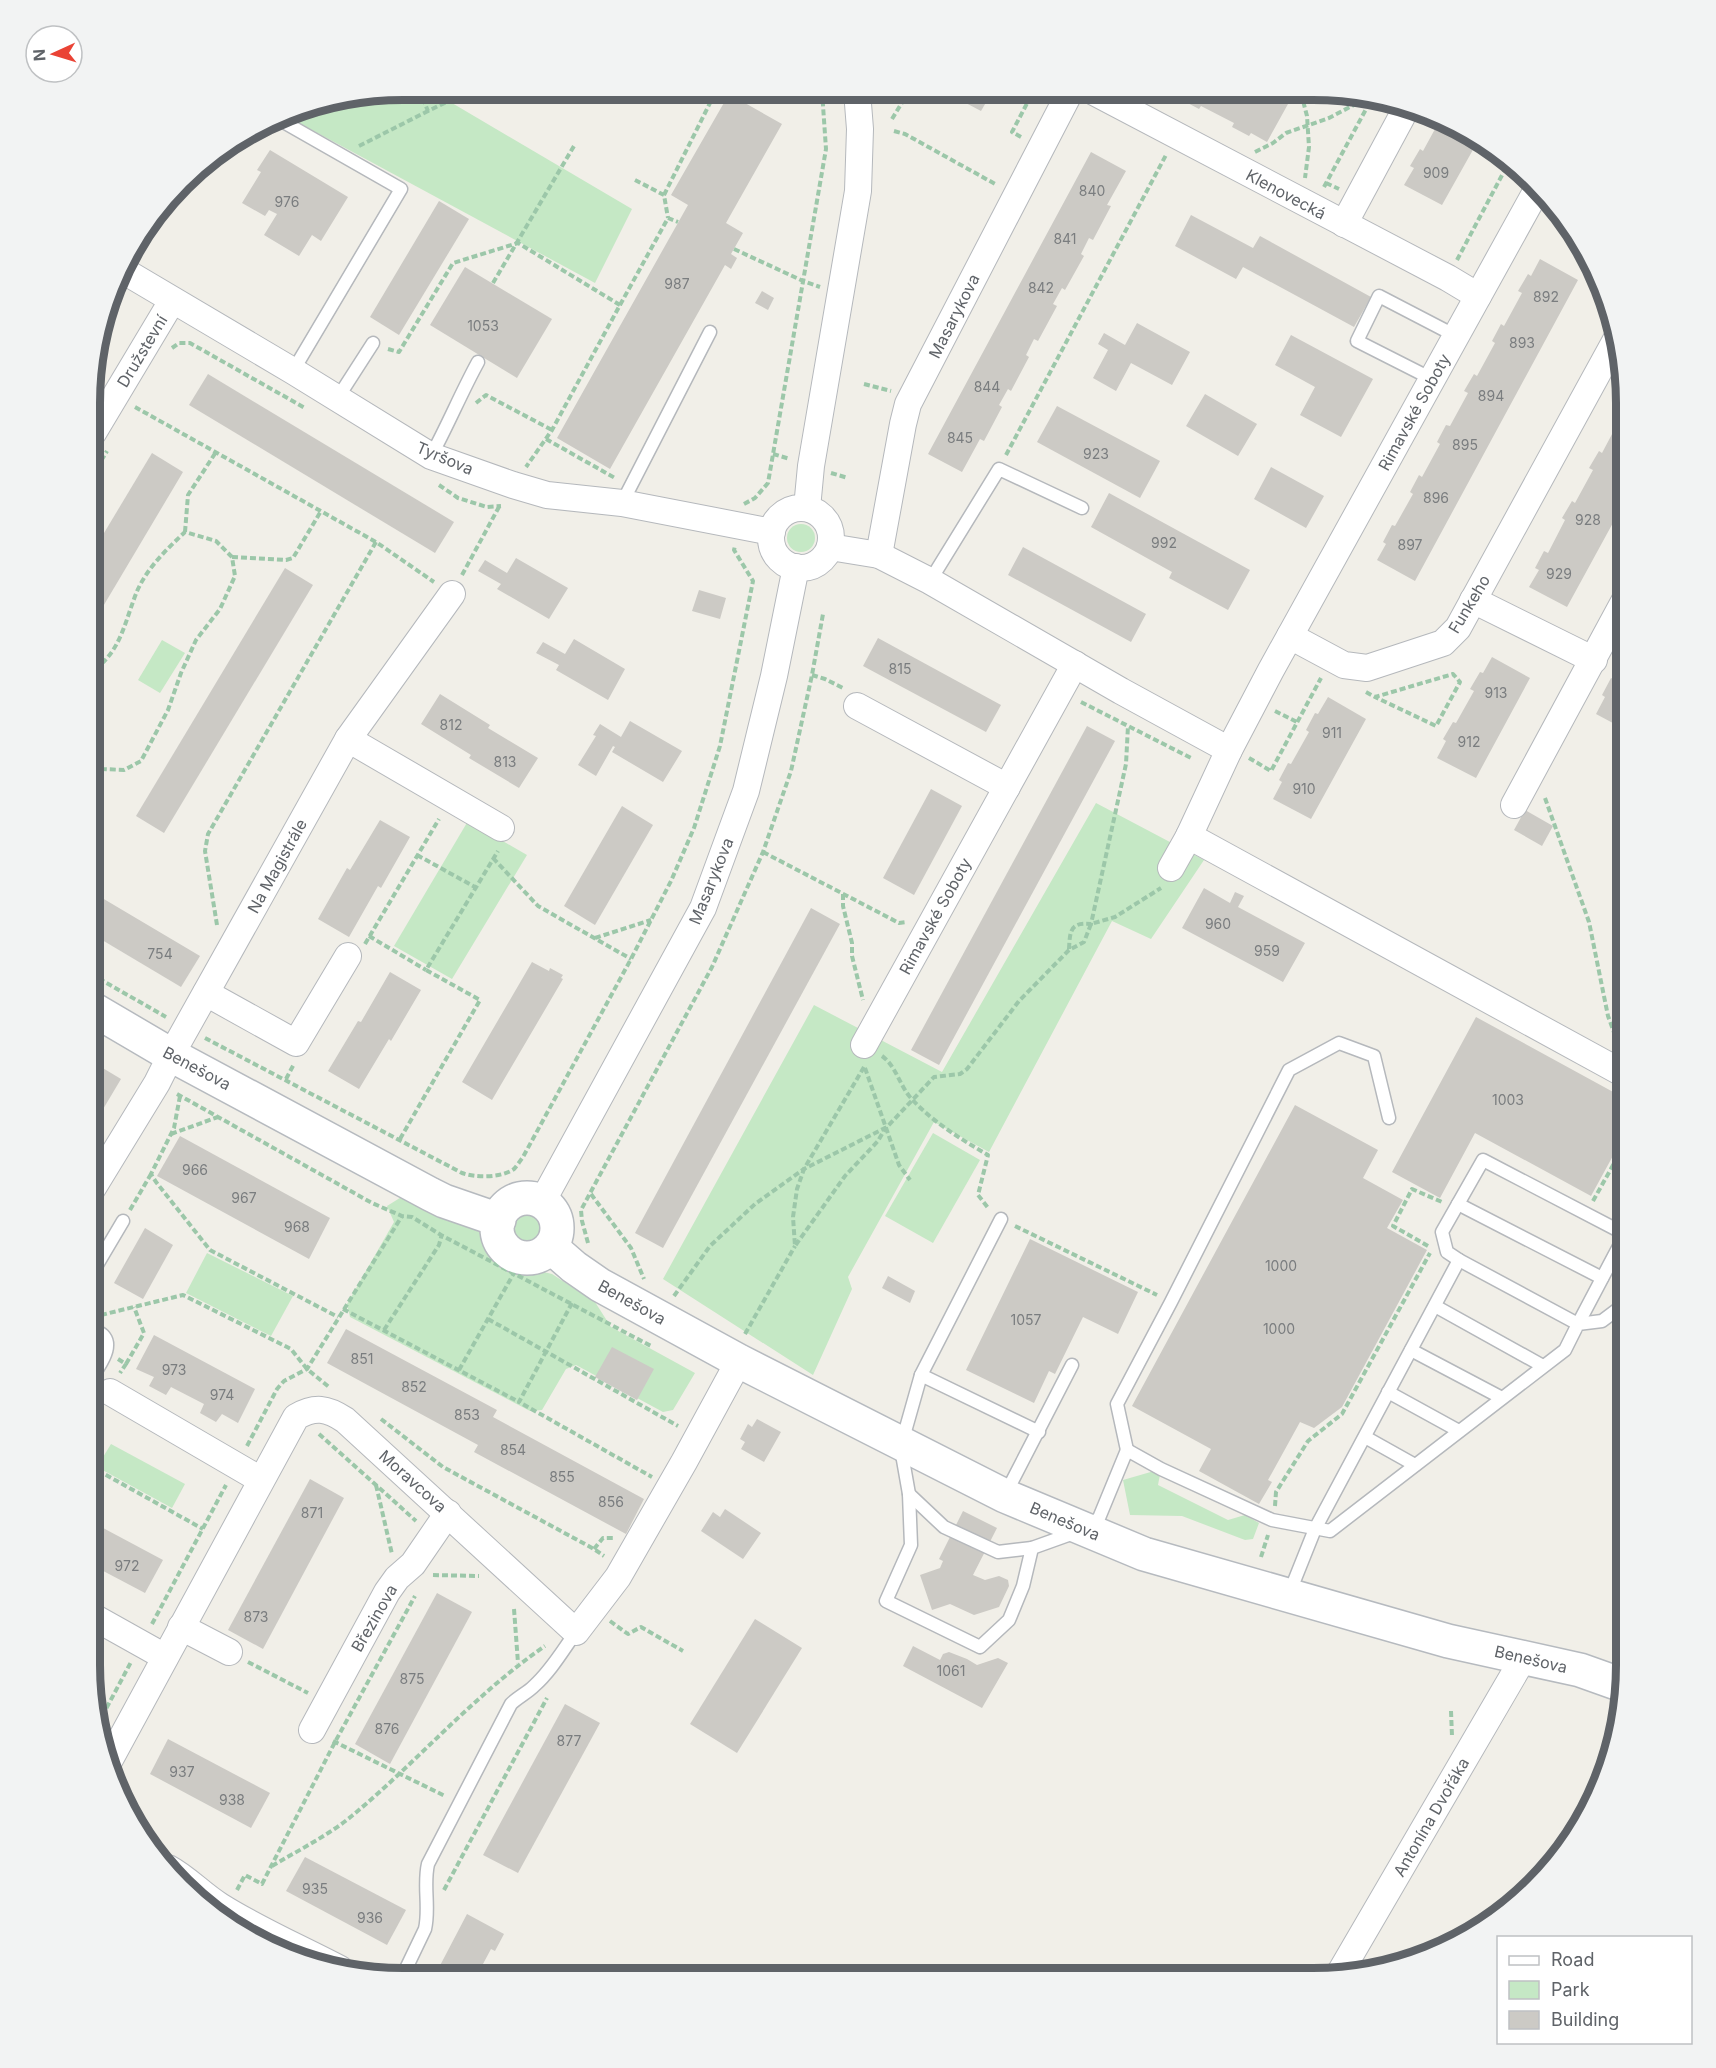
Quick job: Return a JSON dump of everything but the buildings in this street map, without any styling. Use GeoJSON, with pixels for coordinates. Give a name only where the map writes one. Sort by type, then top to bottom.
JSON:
{"type":"FeatureCollection","features":[{"type":"Feature","properties":{"kind":"street"},"geometry":{"type":"LineString","coordinates":[[807,508],[810,466],[858,191],[860,129],[858,100]]}},
{"type":"Feature","properties":{"kind":"street","name":"Masarykova"},"geometry":{"type":"LineString","coordinates":[[879,555],[908,404],[1066,100]]}},
{"type":"Feature","properties":{"kind":"street","name":"Klenovecká"},"geometry":{"type":"LineString","coordinates":[[1109,100],[1479,296]]}},
{"type":"Feature","properties":{"kind":"street"},"geometry":{"type":"LineString","coordinates":[[1344,224],[1403,115]]}},
{"type":"Feature","properties":{"kind":"street","name":"Rimavské Soboty"},"geometry":{"type":"LineString","coordinates":[[1290,636],[1533,196]]}},
{"type":"Feature","properties":{"kind":"street","name":"Tyršova"},"geometry":{"type":"LineString","coordinates":[[129,275],[431,456],[547,495],[622,503],[772,532]]}},
{"type":"Feature","properties":{"kind":"street","name":"Družstevní"},"geometry":{"type":"LineString","coordinates":[[100,421],[172,301]]}},
{"type":"Feature","properties":{"kind":"street","name":"Funkeho"},"geometry":{"type":"LineString","coordinates":[[1290,636],[1344,665],[1367,668],[1443,643],[1458,628],[1611,349]]}},
{"type":"Feature","properties":{"kind":"street"},"geometry":{"type":"LineString","coordinates":[[797,508],[807,508],[824,518],[829,527],[830,547],[826,554],[813,565],[796,567],[780,559],[771,542],[772,532],[780,516],[797,508]]}},
{"type":"Feature","properties":{"kind":"street"},"geometry":{"type":"LineString","coordinates":[[830,547],[879,555],[930,581],[1075,664],[1230,759]]}},
{"type":"Feature","properties":{"kind":"street","name":"Masarykova"},"geometry":{"type":"LineString","coordinates":[[542,1202],[704,908],[746,791],[774,676],[796,567]]}},
{"type":"Feature","properties":{"kind":"street","name":"Na Magistrále"},"geometry":{"type":"LineString","coordinates":[[100,1176],[171,1056],[348,739],[452,594]]}},
{"type":"Feature","properties":{"kind":"street"},"geometry":{"type":"LineString","coordinates":[[1473,600],[1594,660]]}},
{"type":"Feature","properties":{"kind":"street"},"geometry":{"type":"LineString","coordinates":[[1515,805],[1616,617]]}},
{"type":"Feature","properties":{"kind":"street"},"geometry":{"type":"LineString","coordinates":[[1171,868],[1230,759],[1290,636]]}},
{"type":"Feature","properties":{"kind":"street","name":"Rimavské Soboty"},"geometry":{"type":"LineString","coordinates":[[867,1054],[928,929],[1075,664]]}},
{"type":"Feature","properties":{"kind":"street"},"geometry":{"type":"LineString","coordinates":[[857,706],[1007,787]]}},
{"type":"Feature","properties":{"kind":"street"},"geometry":{"type":"LineString","coordinates":[[348,739],[501,828]]}},
{"type":"Feature","properties":{"kind":"street"},"geometry":{"type":"LineString","coordinates":[[1189,836],[1616,1056]]}},
{"type":"Feature","properties":{"kind":"street"},"geometry":{"type":"LineString","coordinates":[[206,993],[296,1043],[356,951]]}},
{"type":"Feature","properties":{"kind":"street","name":"Benešova"},"geometry":{"type":"LineString","coordinates":[[100,1013],[171,1056],[430,1194],[499,1220]]}},
{"type":"Feature","properties":{"kind":"street"},"geometry":{"type":"LineString","coordinates":[[534,1198],[542,1202],[554,1214],[557,1222],[557,1231],[551,1247],[530,1258],[513,1255],[498,1236],[499,1220],[508,1205],[516,1200],[534,1198]]}},
{"type":"Feature","properties":{"kind":"street","name":"Benešova"},"geometry":{"type":"LineString","coordinates":[[551,1247],[574,1267],[600,1284],[740,1351],[900,1443],[1005,1496],[1144,1554],[1448,1641],[1580,1670],[1615,1682]]}},
{"type":"Feature","properties":{"kind":"street"},"geometry":{"type":"LineString","coordinates":[[572,1638],[618,1577],[684,1462],[740,1351]]}},
{"type":"Feature","properties":{"kind":"street"},"geometry":{"type":"LineString","coordinates":[[100,1385],[261,1480]]}},
{"type":"Feature","properties":{"kind":"street","name":"Moravcova"},"geometry":{"type":"LineString","coordinates":[[114,1752],[296,1417],[305,1412],[318,1409],[333,1412],[345,1420],[448,1513],[572,1638]]}},
{"type":"Feature","properties":{"kind":"street","name":"Březinova"},"geometry":{"type":"LineString","coordinates":[[312,1730],[387,1592],[397,1578],[413,1564],[448,1513]]}},
{"type":"Feature","properties":{"kind":"street"},"geometry":{"type":"LineString","coordinates":[[100,1621],[165,1657]]}},
{"type":"Feature","properties":{"kind":"street"},"geometry":{"type":"LineString","coordinates":[[181,1627],[229,1652]]}},
{"type":"Feature","properties":{"kind":"street","name":"Antonína Dvořáka"},"geometry":{"type":"LineString","coordinates":[[1345,1966],[1524,1657]]}},
{"type":"Feature","properties":{"kind":"lane"},"geometry":{"type":"LineString","coordinates":[[288,124],[401,189],[292,371]]}},
{"type":"Feature","properties":{"kind":"lane"},"geometry":{"type":"LineString","coordinates":[[1432,379],[1357,341],[1379,296],[1456,336]]}},
{"type":"Feature","properties":{"kind":"lane"},"geometry":{"type":"LineString","coordinates":[[622,503],[710,332]]}},
{"type":"Feature","properties":{"kind":"lane"},"geometry":{"type":"LineString","coordinates":[[338,399],[373,343]]}},
{"type":"Feature","properties":{"kind":"lane"},"geometry":{"type":"LineString","coordinates":[[431,456],[449,423],[460,393],[478,362]]}},
{"type":"Feature","properties":{"kind":"lane"},"geometry":{"type":"LineString","coordinates":[[930,581],[999,469],[1082,508]]}},
{"type":"Feature","properties":{"kind":"lane"},"geometry":{"type":"LineString","coordinates":[[909,1494],[944,1527],[998,1552],[1032,1548],[1085,1529],[1099,1518],[1127,1450],[1117,1404],[1289,1070],[1339,1043],[1374,1056],[1389,1118]]}},
{"type":"Feature","properties":{"kind":"lane"},"geometry":{"type":"LineString","coordinates":[[1616,1229],[1483,1160],[1442,1232],[1447,1252],[1578,1324],[1602,1321],[1616,1310]]}},
{"type":"Feature","properties":{"kind":"lane"},"geometry":{"type":"LineString","coordinates":[[1458,1204],[1602,1278]]}},
{"type":"Feature","properties":{"kind":"lane"},"geometry":{"type":"LineString","coordinates":[[1001,1220],[921,1375],[900,1443],[909,1494],[911,1545],[886,1601],[980,1647],[1009,1620],[1023,1586],[1032,1548]]}},
{"type":"Feature","properties":{"kind":"lane"},"geometry":{"type":"LineString","coordinates":[[100,1260],[123,1221]]}},
{"type":"Feature","properties":{"kind":"lane"},"geometry":{"type":"LineString","coordinates":[[1127,1450],[1161,1469],[1272,1520],[1330,1531],[1564,1350],[1616,1251]]}},
{"type":"Feature","properties":{"kind":"lane"},"geometry":{"type":"LineString","coordinates":[[1288,1595],[1315,1529],[1459,1260]]}},
{"type":"Feature","properties":{"kind":"lane"},"geometry":{"type":"LineString","coordinates":[[1434,1306],[1544,1366]]}},
{"type":"Feature","properties":{"kind":"lane"},"geometry":{"type":"LineString","coordinates":[[100,1334],[107,1342],[100,1385]]}},
{"type":"Feature","properties":{"kind":"lane"},"geometry":{"type":"LineString","coordinates":[[1411,1350],[1502,1398]]}},
{"type":"Feature","properties":{"kind":"lane"},"geometry":{"type":"LineString","coordinates":[[1005,1496],[1072,1365]]}},
{"type":"Feature","properties":{"kind":"lane"},"geometry":{"type":"LineString","coordinates":[[921,1375],[1039,1432]]}},
{"type":"Feature","properties":{"kind":"lane"},"geometry":{"type":"LineString","coordinates":[[1388,1392],[1459,1431]]}},
{"type":"Feature","properties":{"kind":"lane"},"geometry":{"type":"LineString","coordinates":[[1365,1437],[1415,1465]]}},
{"type":"Feature","properties":{"kind":"lane"},"geometry":{"type":"LineString","coordinates":[[406,1968],[427,1921],[426,1872],[428,1864],[511,1704],[533,1688],[546,1674],[572,1638]]}},
{"type":"Feature","properties":{"kind":"path"},"geometry":{"type":"LineString","coordinates":[[423,100],[428,111]]}},
{"type":"Feature","properties":{"kind":"path"},"geometry":{"type":"LineString","coordinates":[[343,154],[451,100]]}},
{"type":"Feature","properties":{"kind":"path"},"geometry":{"type":"LineString","coordinates":[[115,396],[376,542],[452,594],[500,506],[552,430],[668,218],[664,195],[712,100]]}},
{"type":"Feature","properties":{"kind":"path"},"geometry":{"type":"LineString","coordinates":[[171,1056],[286,1079],[470,1176],[501,1173],[515,1168],[523,1157],[651,920],[694,828],[720,746],[753,582],[734,550],[745,503],[755,498],[768,483],[826,149],[823,100]]}},
{"type":"Feature","properties":{"kind":"path"},"geometry":{"type":"LineString","coordinates":[[892,119],[904,100]]}},
{"type":"Feature","properties":{"kind":"path"},"geometry":{"type":"LineString","coordinates":[[1029,100],[1012,132],[1041,147]]}},
{"type":"Feature","properties":{"kind":"path"},"geometry":{"type":"LineString","coordinates":[[1303,100],[1310,147],[1305,181]]}},
{"type":"Feature","properties":{"kind":"path"},"geometry":{"type":"LineString","coordinates":[[1252,153],[1286,133],[1329,118],[1357,104]]}},
{"type":"Feature","properties":{"kind":"path"},"geometry":{"type":"LineString","coordinates":[[1322,191],[1367,105]]}},
{"type":"Feature","properties":{"kind":"path"},"geometry":{"type":"LineString","coordinates":[[894,131],[905,134],[1016,195]]}},
{"type":"Feature","properties":{"kind":"path"},"geometry":{"type":"LineString","coordinates":[[999,469],[1177,136]]}},
{"type":"Feature","properties":{"kind":"path"},"geometry":{"type":"LineString","coordinates":[[493,284],[574,146]]}},
{"type":"Feature","properties":{"kind":"path"},"geometry":{"type":"LineString","coordinates":[[1448,278],[1505,170]]}},
{"type":"Feature","properties":{"kind":"path"},"geometry":{"type":"LineString","coordinates":[[635,180],[664,195]]}},
{"type":"Feature","properties":{"kind":"path"},"geometry":{"type":"LineString","coordinates":[[668,218],[678,222]]}},
{"type":"Feature","properties":{"kind":"path"},"geometry":{"type":"LineString","coordinates":[[373,343],[399,352],[453,263],[518,243],[620,305]]}},
{"type":"Feature","properties":{"kind":"path"},"geometry":{"type":"LineString","coordinates":[[734,249],[840,296]]}},
{"type":"Feature","properties":{"kind":"path"},"geometry":{"type":"LineString","coordinates":[[449,423],[486,395],[552,430]]}},
{"type":"Feature","properties":{"kind":"path"},"geometry":{"type":"LineString","coordinates":[[100,664],[111,655],[120,639],[139,588],[160,555],[185,532],[188,495],[216,452]]}},
{"type":"Feature","properties":{"kind":"path"},"geometry":{"type":"LineString","coordinates":[[232,557],[286,560],[293,558],[321,511]]}},
{"type":"Feature","properties":{"kind":"path"},"geometry":{"type":"LineString","coordinates":[[100,769],[124,770],[141,761],[168,710],[196,640],[220,609],[235,576],[232,557],[216,541],[185,532]]}},
{"type":"Feature","properties":{"kind":"path"},"geometry":{"type":"LineString","coordinates":[[223,962],[206,851],[208,834],[376,542]]}},
{"type":"Feature","properties":{"kind":"path"},"geometry":{"type":"LineString","coordinates":[[1079,701],[1128,726],[1271,771],[1324,671]]}},
{"type":"Feature","properties":{"kind":"path"},"geometry":{"type":"LineString","coordinates":[[1365,692],[1375,697],[1436,726],[1460,682],[1453,674],[1375,697]]}},
{"type":"Feature","properties":{"kind":"path"},"geometry":{"type":"LineString","coordinates":[[812,675],[858,696],[857,706]]}},
{"type":"Feature","properties":{"kind":"path"},"geometry":{"type":"LineString","coordinates":[[1269,707],[1297,722]]}},
{"type":"Feature","properties":{"kind":"path"},"geometry":{"type":"LineString","coordinates":[[740,1351],[795,1246],[845,1176],[878,1141],[887,1126],[934,1077],[960,1074],[967,1069],[1019,1001],[1069,950],[1084,942],[1091,924],[1126,764],[1128,726]]}},
{"type":"Feature","properties":{"kind":"path"},"geometry":{"type":"LineString","coordinates":[[1534,769],[1589,922],[1608,1016],[1616,1039]]}},
{"type":"Feature","properties":{"kind":"path"},"geometry":{"type":"LineString","coordinates":[[356,951],[369,936],[452,798]]}},
{"type":"Feature","properties":{"kind":"path"},"geometry":{"type":"LineString","coordinates":[[426,970],[509,832],[501,828]]}},
{"type":"Feature","properties":{"kind":"path"},"geometry":{"type":"LineString","coordinates":[[763,852],[899,922],[911,922],[928,929]]}},
{"type":"Feature","properties":{"kind":"path"},"geometry":{"type":"LineString","coordinates":[[417,855],[475,887]]}},
{"type":"Feature","properties":{"kind":"path"},"geometry":{"type":"LineString","coordinates":[[493,858],[538,906],[631,959]]}},
{"type":"Feature","properties":{"kind":"path"},"geometry":{"type":"LineString","coordinates":[[1069,950],[1069,936],[1073,927],[1079,923],[1091,924],[1115,916],[1176,880],[1180,874],[1171,868]]}},
{"type":"Feature","properties":{"kind":"path"},"geometry":{"type":"LineString","coordinates":[[843,894],[843,906],[852,943],[852,956],[863,1005]]}},
{"type":"Feature","properties":{"kind":"path"},"geometry":{"type":"LineString","coordinates":[[595,938],[651,920]]}},
{"type":"Feature","properties":{"kind":"path"},"geometry":{"type":"LineString","coordinates":[[369,936],[480,1000],[400,1139]]}},
{"type":"Feature","properties":{"kind":"path"},"geometry":{"type":"LineString","coordinates":[[100,982],[171,1056],[180,1095],[174,1128],[151,1174],[123,1221]]}},
{"type":"Feature","properties":{"kind":"path"},"geometry":{"type":"LineString","coordinates":[[1613,1049],[1616,1052]]}},
{"type":"Feature","properties":{"kind":"path"},"geometry":{"type":"LineString","coordinates":[[867,1054],[891,1063],[902,1086],[913,1100],[937,1122],[988,1155],[978,1195],[1001,1220],[1171,1302]]}},
{"type":"Feature","properties":{"kind":"path"},"geometry":{"type":"LineString","coordinates":[[867,1054],[880,1115],[887,1126],[899,1165],[910,1180]]}},
{"type":"Feature","properties":{"kind":"path"},"geometry":{"type":"LineString","coordinates":[[795,1246],[793,1217],[797,1189],[804,1169],[867,1054]]}},
{"type":"Feature","properties":{"kind":"path"},"geometry":{"type":"LineString","coordinates":[[286,1079],[298,1058]]}},
{"type":"Feature","properties":{"kind":"path"},"geometry":{"type":"LineString","coordinates":[[180,1095],[372,1203],[402,1216],[412,1217],[441,1235],[652,1346]]}},
{"type":"Feature","properties":{"kind":"path"},"geometry":{"type":"LineString","coordinates":[[170,1134],[218,1117]]}},
{"type":"Feature","properties":{"kind":"path"},"geometry":{"type":"LineString","coordinates":[[669,1302],[694,1266],[725,1231],[774,1189],[804,1169],[887,1126]]}},
{"type":"Feature","properties":{"kind":"path"},"geometry":{"type":"LineString","coordinates":[[151,1174],[210,1250],[338,1317]]}},
{"type":"Feature","properties":{"kind":"path"},"geometry":{"type":"LineString","coordinates":[[384,1330],[439,1245],[441,1235],[479,1176]]}},
{"type":"Feature","properties":{"kind":"path"},"geometry":{"type":"LineString","coordinates":[[590,1250],[581,1210],[591,1194],[631,1248],[644,1281]]}},
{"type":"Feature","properties":{"kind":"path"},"geometry":{"type":"LineString","coordinates":[[104,1712],[277,1389],[284,1381],[307,1369],[402,1216]]}},
{"type":"Feature","properties":{"kind":"path"},"geometry":{"type":"LineString","coordinates":[[459,1370],[514,1274]]}},
{"type":"Feature","properties":{"kind":"path"},"geometry":{"type":"LineString","coordinates":[[100,1315],[183,1295],[291,1349],[307,1369],[330,1388]]}},
{"type":"Feature","properties":{"kind":"path"},"geometry":{"type":"LineString","coordinates":[[519,1402],[572,1304]]}},
{"type":"Feature","properties":{"kind":"path"},"geometry":{"type":"LineString","coordinates":[[126,1364],[144,1333],[134,1307]]}},
{"type":"Feature","properties":{"kind":"path"},"geometry":{"type":"LineString","coordinates":[[343,1309],[519,1402],[657,1480]]}},
{"type":"Feature","properties":{"kind":"path"},"geometry":{"type":"LineString","coordinates":[[488,1319],[684,1430]]}},
{"type":"Feature","properties":{"kind":"path"},"geometry":{"type":"LineString","coordinates":[[374,1414],[443,1467],[594,1549],[622,1569]]}},
{"type":"Feature","properties":{"kind":"path"},"geometry":{"type":"LineString","coordinates":[[311,1439],[318,1433],[433,1537]]}},
{"type":"Feature","properties":{"kind":"path"},"geometry":{"type":"LineString","coordinates":[[100,1471],[203,1528]]}},
{"type":"Feature","properties":{"kind":"path"},"geometry":{"type":"LineString","coordinates":[[376,1484],[397,1578]]}},
{"type":"Feature","properties":{"kind":"path"},"geometry":{"type":"LineString","coordinates":[[1261,1557],[1269,1532]]}},
{"type":"Feature","properties":{"kind":"path"},"geometry":{"type":"LineString","coordinates":[[594,1549],[603,1538],[615,1538]]}},
{"type":"Feature","properties":{"kind":"path"},"geometry":{"type":"LineString","coordinates":[[472,1570],[486,1583]]}},
{"type":"Feature","properties":{"kind":"path"},"geometry":{"type":"LineString","coordinates":[[426,1575],[479,1576]]}},
{"type":"Feature","properties":{"kind":"path"},"geometry":{"type":"LineString","coordinates":[[507,1602],[522,1616]]}},
{"type":"Feature","properties":{"kind":"path"},"geometry":{"type":"LineString","coordinates":[[514,1609],[518,1664]]}},
{"type":"Feature","properties":{"kind":"path"},"geometry":{"type":"LineString","coordinates":[[605,1617],[628,1634],[641,1627],[683,1651]]}},
{"type":"Feature","properties":{"kind":"path"},"geometry":{"type":"LineString","coordinates":[[271,1866],[351,1816],[400,1774],[518,1664],[550,1642],[572,1638]]}},
{"type":"Feature","properties":{"kind":"path"},"geometry":{"type":"LineString","coordinates":[[229,1652],[313,1696],[312,1730],[459,1803]]}},
{"type":"Feature","properties":{"kind":"path"},"geometry":{"type":"LineString","coordinates":[[443,1894],[444,1888],[550,1692]]}},
{"type":"Feature","properties":{"kind":"green space"},"geometry":{"type":"Polygon","coordinates":[[[447,100],[632,209],[595,283],[295,121],[325,111],[364,103],[447,100]]]}},
{"type":"Feature","properties":{"kind":"green space"},"geometry":{"type":"Polygon","coordinates":[[[801,524],[811,528],[815,538],[811,548],[801,552],[791,548],[787,538],[791,528],[801,524]]]}},
{"type":"Feature","properties":{"kind":"green space"},"geometry":{"type":"Polygon","coordinates":[[[162,640],[185,653],[160,693],[138,680],[162,640]]]}},
{"type":"Feature","properties":{"kind":"green space"},"geometry":{"type":"Polygon","coordinates":[[[1096,803],[1204,860],[1151,939],[1112,921],[989,1152],[934,1122],[848,1277],[852,1289],[813,1375],[663,1279],[814,1005],[942,1072],[1096,803]]]}},
{"type":"Feature","properties":{"kind":"green space"},"geometry":{"type":"Polygon","coordinates":[[[468,821],[527,855],[452,979],[394,946],[468,821]]]}},
{"type":"Feature","properties":{"kind":"green space"},"geometry":{"type":"Polygon","coordinates":[[[933,1133],[980,1160],[933,1243],[885,1216],[933,1133]]]}},
{"type":"Feature","properties":{"kind":"green space"},"geometry":{"type":"Polygon","coordinates":[[[403,1196],[476,1230],[486,1237],[494,1253],[506,1263],[552,1274],[595,1302],[611,1327],[695,1373],[673,1410],[663,1412],[576,1365],[566,1369],[542,1410],[530,1411],[350,1317],[347,1304],[394,1222],[387,1206],[403,1196]]]}},
{"type":"Feature","properties":{"kind":"green space"},"geometry":{"type":"Polygon","coordinates":[[[527,1214],[537,1218],[541,1228],[537,1238],[527,1242],[517,1238],[513,1228],[517,1218],[527,1214]]]}},
{"type":"Feature","properties":{"kind":"green space"},"geometry":{"type":"Polygon","coordinates":[[[207,1253],[293,1296],[271,1336],[186,1293],[207,1253]]]}},
{"type":"Feature","properties":{"kind":"green space"},"geometry":{"type":"Polygon","coordinates":[[[111,1444],[185,1484],[172,1508],[100,1469],[100,1462],[111,1444]]]}},
{"type":"Feature","properties":{"kind":"green space"},"geometry":{"type":"Polygon","coordinates":[[[1161,1469],[1158,1485],[1228,1520],[1245,1515],[1259,1523],[1253,1539],[1245,1540],[1182,1516],[1130,1515],[1123,1480],[1161,1469]]]}}]}
